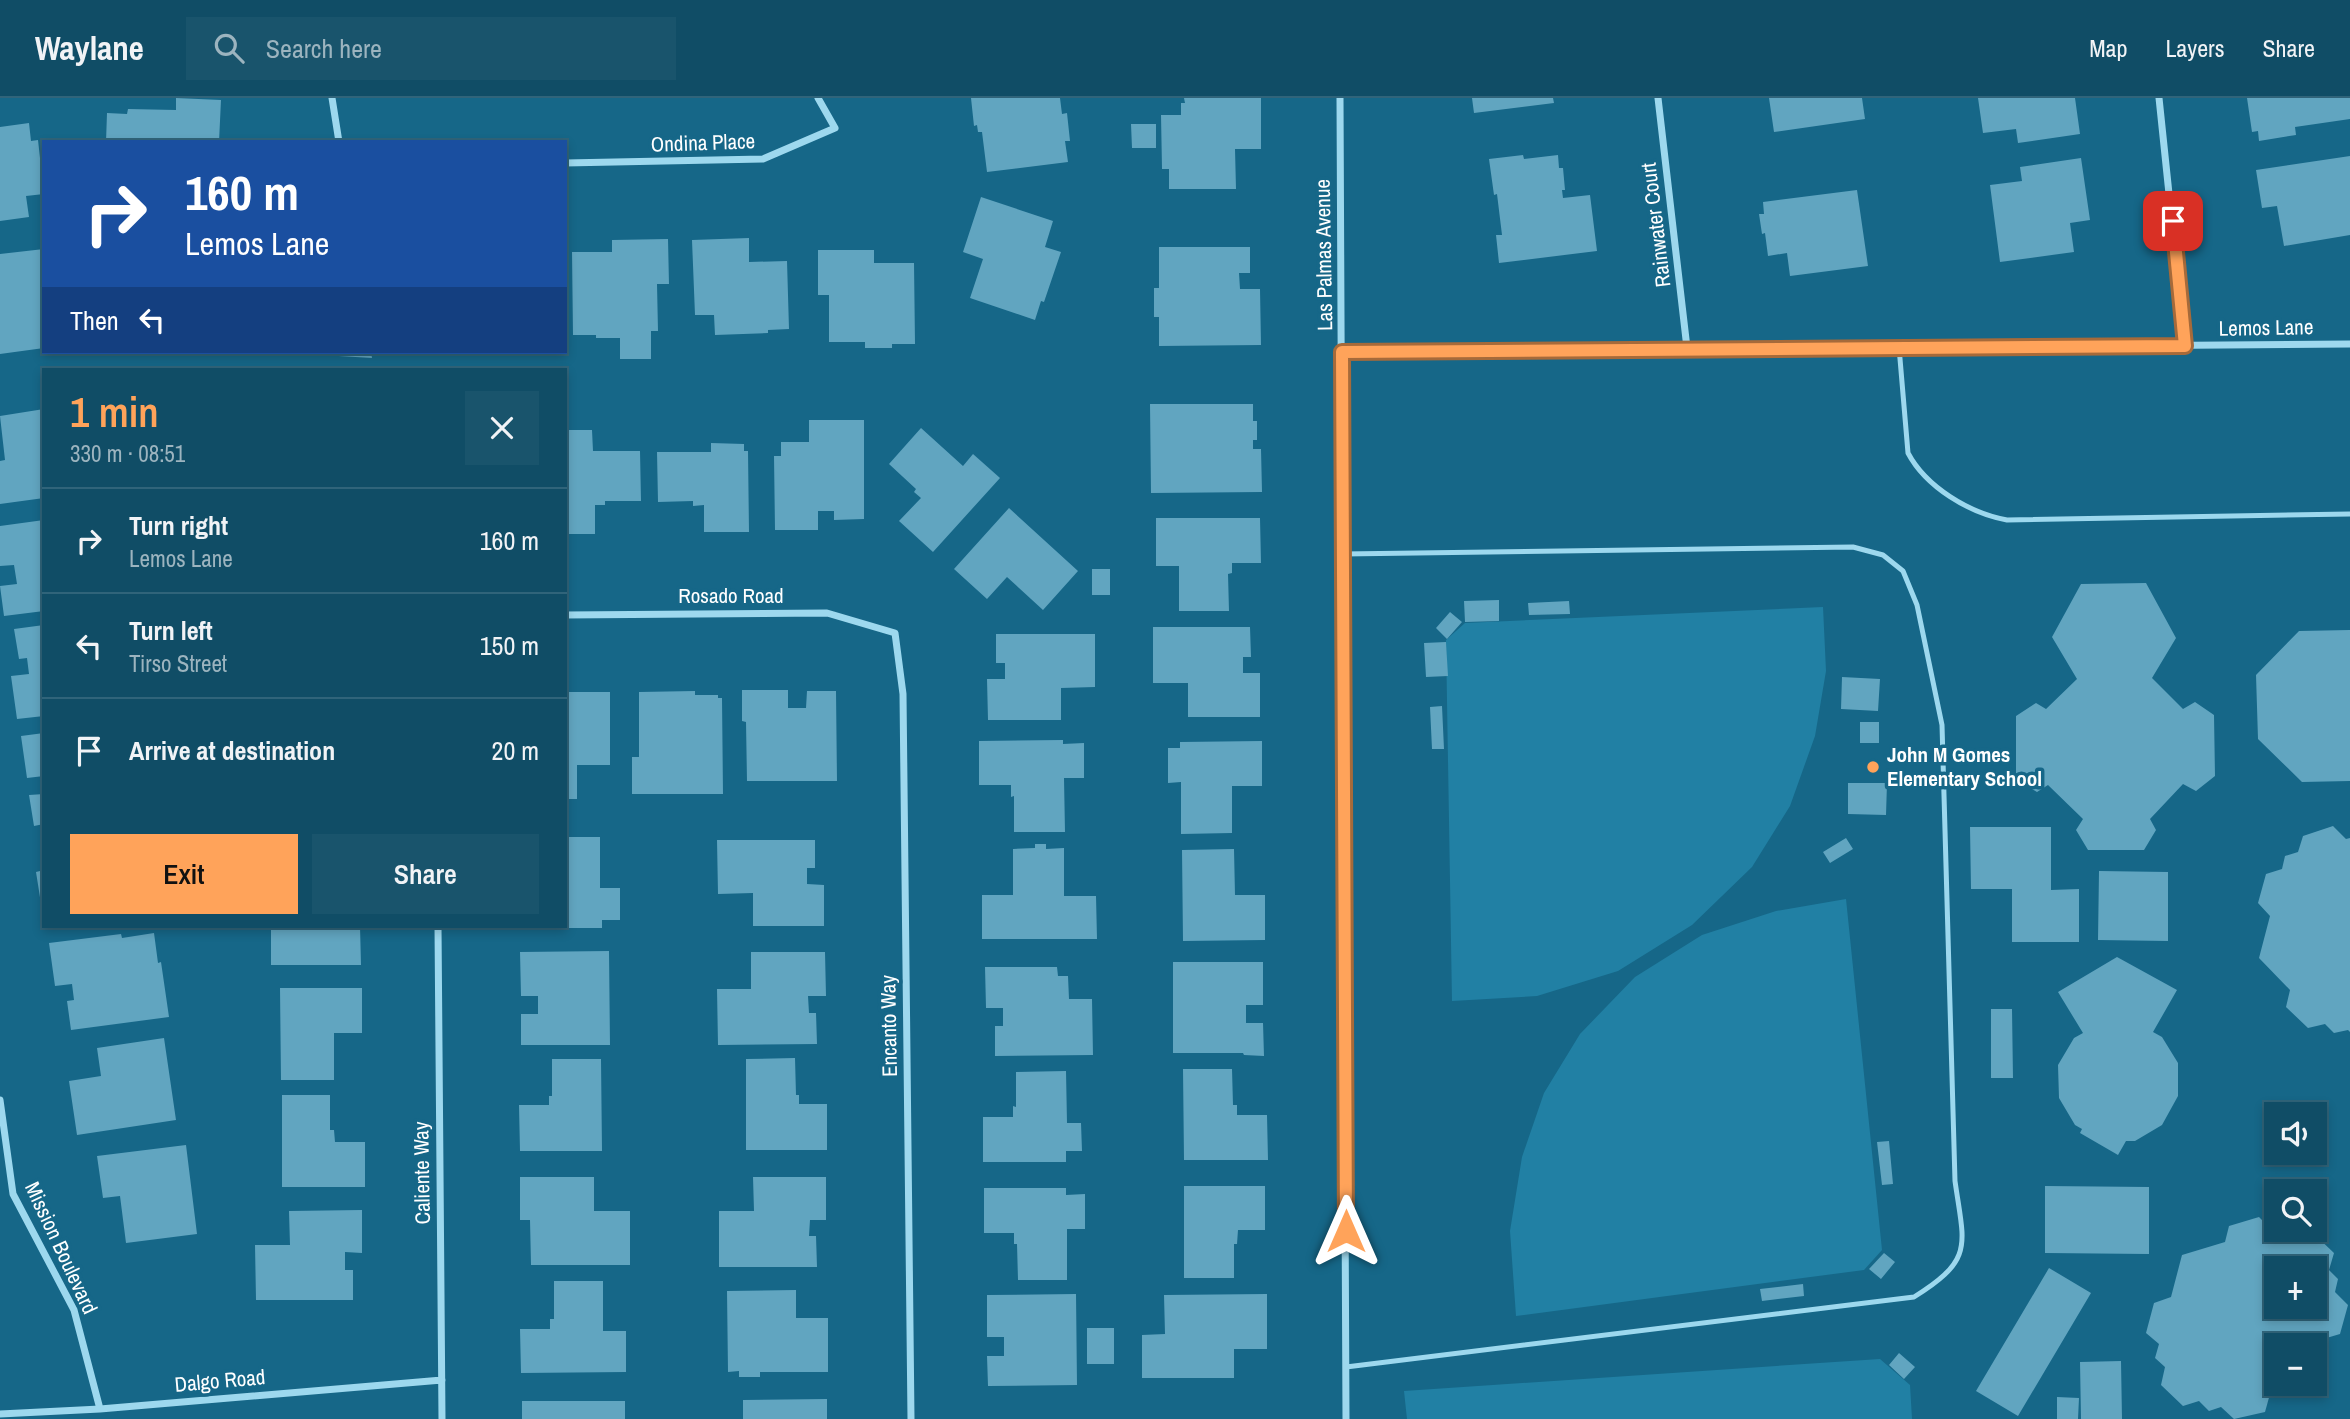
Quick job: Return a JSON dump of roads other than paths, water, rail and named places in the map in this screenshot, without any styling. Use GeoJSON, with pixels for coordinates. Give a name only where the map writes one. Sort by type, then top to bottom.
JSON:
{"type":"FeatureCollection","features":[{"type":"Feature","properties":{"kind":"street"},"geometry":{"type":"LineString","coordinates":[[332,98],[339,140]]}},
{"type":"Feature","properties":{"kind":"street","name":"Ondina Place"},"geometry":{"type":"LineString","coordinates":[[567,163],[763,159],[835,128],[818,98]]}},
{"type":"Feature","properties":{"kind":"street","name":"Las Palmas Avenue"},"geometry":{"type":"LineString","coordinates":[[1340,98],[1346,1419]]}},
{"type":"Feature","properties":{"kind":"street","name":"Rainwater Court"},"geometry":{"type":"LineString","coordinates":[[1658,98],[1687,348]]}},
{"type":"Feature","properties":{"kind":"street"},"geometry":{"type":"LineString","coordinates":[[2158,98],[2185,346]]}},
{"type":"Feature","properties":{"kind":"street","name":"Lemos Lane"},"geometry":{"type":"LineString","coordinates":[[1342,352],[2350,344]]}},
{"type":"Feature","properties":{"kind":"street","name":"Rosado Road"},"geometry":{"type":"LineString","coordinates":[[567,615],[827,613],[895,633]]}},
{"type":"Feature","properties":{"kind":"street","name":"Encanto Way"},"geometry":{"type":"LineString","coordinates":[[895,633],[903,694],[911,1419]]}},
{"type":"Feature","properties":{"kind":"street","name":"Caliente Way"},"geometry":{"type":"LineString","coordinates":[[438,928],[442,1419]]}},
{"type":"Feature","properties":{"kind":"street","name":"Mission Boulevard"},"geometry":{"type":"LineString","coordinates":[[0,1100],[13,1194],[74,1310],[100,1409]]}},
{"type":"Feature","properties":{"kind":"street","name":"Dalgo Road"},"geometry":{"type":"LineString","coordinates":[[0,1414],[100,1409],[442,1380]]}},
{"type":"Feature","properties":{"kind":"lane"},"geometry":{"type":"LineString","coordinates":[[1899,347],[1908,453],[1915,467],[1936,489],[1992,517],[2007,520],[2350,514]]}},
{"type":"Feature","properties":{"kind":"lane"},"geometry":{"type":"LineString","coordinates":[[1343,554],[1853,547],[1883,555],[1903,572],[1917,605],[1942,725],[1955,1181],[1964,1244],[1957,1261],[1940,1281],[1914,1297],[1346,1367]]}},
{"type":"Feature","properties":{"kind":"place","name":"John M Gomes Elementary School"},"geometry":{"type":"Point","coordinates":[1873,767]}}]}
